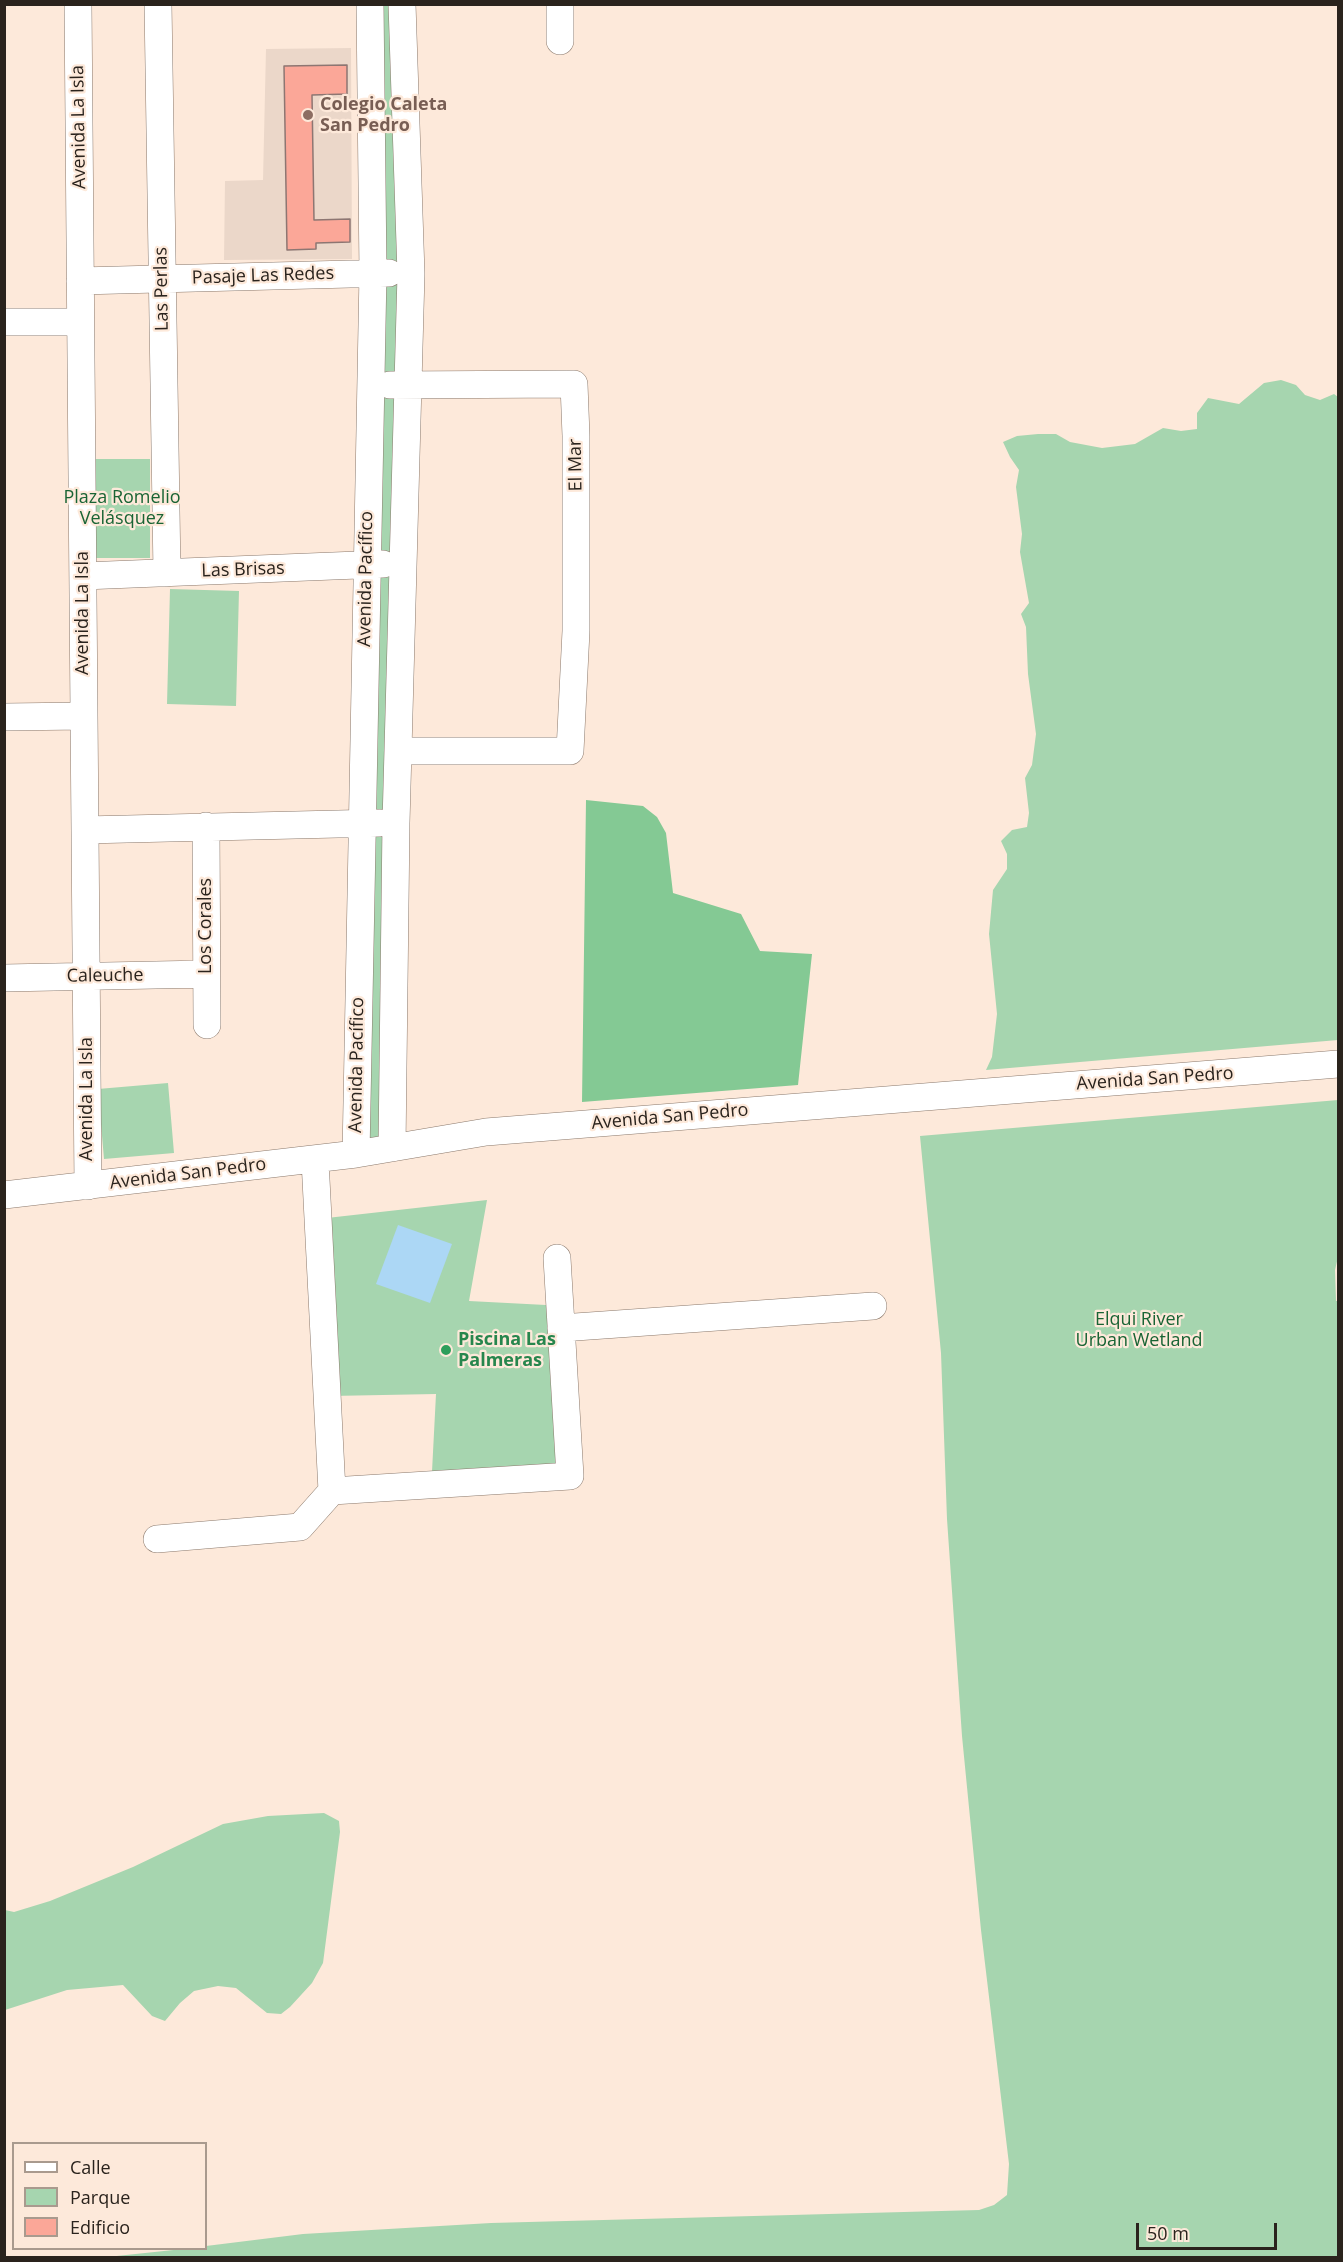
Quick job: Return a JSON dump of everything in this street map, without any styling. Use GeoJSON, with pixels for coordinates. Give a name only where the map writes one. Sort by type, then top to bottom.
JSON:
{"type":"FeatureCollection","features":[{"type":"Feature","properties":{"kind":"street","name":"Avenida La Isla"},"geometry":{"type":"LineString","coordinates":[[78,4],[88,1186]]}},
{"type":"Feature","properties":{"kind":"street","name":"Las Perlas"},"geometry":{"type":"LineString","coordinates":[[158,4],[167,573]]}},
{"type":"Feature","properties":{"kind":"street","name":"Avenida Pacífico"},"geometry":{"type":"LineString","coordinates":[[356,1154],[373,273],[370,4]]}},
{"type":"Feature","properties":{"kind":"street","name":"Avenida Pacífico"},"geometry":{"type":"LineString","coordinates":[[392,1148],[396,823],[411,274],[402,4]]}},
{"type":"Feature","properties":{"kind":"street"},"geometry":{"type":"LineString","coordinates":[[560,4],[560,41]]}},
{"type":"Feature","properties":{"kind":"street","name":"Pasaje Las Redes"},"geometry":{"type":"LineString","coordinates":[[80,281],[373,273],[411,274]]}},
{"type":"Feature","properties":{"kind":"street"},"geometry":{"type":"LineString","coordinates":[[4,322],[80,322]]}},
{"type":"Feature","properties":{"kind":"street","name":"El Mar"},"geometry":{"type":"LineString","coordinates":[[370,385],[574,384],[576,631],[570,751],[398,752]]}},
{"type":"Feature","properties":{"kind":"street","name":"Las Brisas"},"geometry":{"type":"LineString","coordinates":[[82,576],[402,563]]}},
{"type":"Feature","properties":{"kind":"street"},"geometry":{"type":"LineString","coordinates":[[4,717],[84,716]]}},
{"type":"Feature","properties":{"kind":"street"},"geometry":{"type":"LineString","coordinates":[[85,830],[396,823]]}},
{"type":"Feature","properties":{"kind":"street","name":"Los Corales"},"geometry":{"type":"LineString","coordinates":[[206,826],[207,1025]]}},
{"type":"Feature","properties":{"kind":"street","name":"Caleuche"},"geometry":{"type":"LineString","coordinates":[[4,978],[206,974]]}},
{"type":"Feature","properties":{"kind":"street","name":"Avenida San Pedro"},"geometry":{"type":"LineString","coordinates":[[4,1196],[315,1160],[486,1132],[1338,1065]]}},
{"type":"Feature","properties":{"kind":"street"},"geometry":{"type":"LineString","coordinates":[[157,1539],[300,1527],[332,1491],[315,1160]]}},
{"type":"Feature","properties":{"kind":"street"},"geometry":{"type":"LineString","coordinates":[[332,1491],[570,1476],[557,1258]]}},
{"type":"Feature","properties":{"kind":"street"},"geometry":{"type":"LineString","coordinates":[[561,1328],[873,1306]]}},
{"type":"Feature","properties":{"kind":"shaded area","name":"Colegio Caleta San Pedro"},"geometry":{"type":"Polygon","coordinates":[[[351,48],[352,259],[224,260],[225,181],[263,180],[266,49],[351,48]]]}},
{"type":"Feature","properties":{"kind":"green space"},"geometry":{"type":"Polygon","coordinates":[[[397,4],[400,131],[385,1142],[364,1146],[377,5],[397,4]]]}},
{"type":"Feature","properties":{"kind":"green space"},"geometry":{"type":"Polygon","coordinates":[[[1281,380],[1296,385],[1305,395],[1320,400],[1334,394],[1338,397],[1338,1040],[986,1070],[992,1057],[997,1014],[989,934],[993,890],[1007,869],[1007,854],[1001,841],[1012,830],[1027,827],[1029,813],[1025,778],[1032,765],[1036,734],[1028,674],[1026,627],[1021,614],[1029,603],[1020,552],[1022,534],[1016,487],[1019,470],[1003,442],[1017,436],[1056,434],[1070,442],[1102,448],[1135,444],[1163,428],[1181,431],[1197,429],[1197,413],[1208,398],[1239,404],[1264,383],[1281,380]]]}},
{"type":"Feature","properties":{"kind":"green space","name":"Plaza Romelio Velásquez"},"geometry":{"type":"Polygon","coordinates":[[[94,459],[150,459],[150,558],[94,558],[94,459]]]}},
{"type":"Feature","properties":{"kind":"green space"},"geometry":{"type":"Polygon","coordinates":[[[170,589],[239,591],[236,706],[167,704],[170,589]]]}},
{"type":"Feature","properties":{"kind":"green space"},"geometry":{"type":"Polygon","coordinates":[[[586,800],[643,806],[657,817],[666,833],[673,893],[741,914],[760,951],[812,954],[798,1085],[582,1102],[586,800]]]}},
{"type":"Feature","properties":{"kind":"green space"},"geometry":{"type":"Polygon","coordinates":[[[168,1083],[174,1153],[104,1159],[98,1089],[168,1083]]]}},
{"type":"Feature","properties":{"kind":"green space","name":"Elqui River Urban Wetland"},"geometry":{"type":"Polygon","coordinates":[[[1338,1100],[1338,1257],[1335,1270],[1336,1301],[1338,1301],[1338,2257],[107,2257],[174,2250],[207,2250],[207,2246],[303,2234],[491,2223],[979,2210],[994,2205],[1007,2195],[1009,2164],[981,1930],[962,1736],[947,1519],[941,1353],[920,1136],[1338,1100]]]}},
{"type":"Feature","properties":{"kind":"green space","name":"Piscina Las Palmeras"},"geometry":{"type":"Polygon","coordinates":[[[487,1200],[469,1301],[565,1306],[565,1481],[431,1491],[436,1394],[330,1396],[318,1219],[487,1200]]]}},
{"type":"Feature","properties":{"kind":"green space"},"geometry":{"type":"Polygon","coordinates":[[[324,1813],[339,1821],[340,1832],[323,1963],[312,1983],[281,2014],[267,2013],[236,1988],[218,1986],[194,1991],[165,2021],[152,2016],[123,1985],[67,1990],[5,2010],[5,1910],[14,1912],[50,1901],[133,1867],[223,1824],[268,1816],[324,1813]]]}},
{"type":"Feature","properties":{"kind":"water"},"geometry":{"type":"Polygon","coordinates":[[[398,1225],[452,1244],[430,1303],[376,1284],[398,1225]]]}},
{"type":"Feature","properties":{"kind":"building"},"geometry":{"type":"Polygon","coordinates":[[[347,65],[347,94],[312,95],[314,220],[350,219],[350,242],[316,243],[316,249],[287,250],[284,66],[347,65]]]}},
{"type":"Feature","properties":{"kind":"place","name":"Colegio Caleta San Pedro"},"geometry":{"type":"Point","coordinates":[308,115]}},
{"type":"Feature","properties":{"kind":"place","name":"Piscina Las Palmeras"},"geometry":{"type":"Point","coordinates":[446,1350]}}]}
